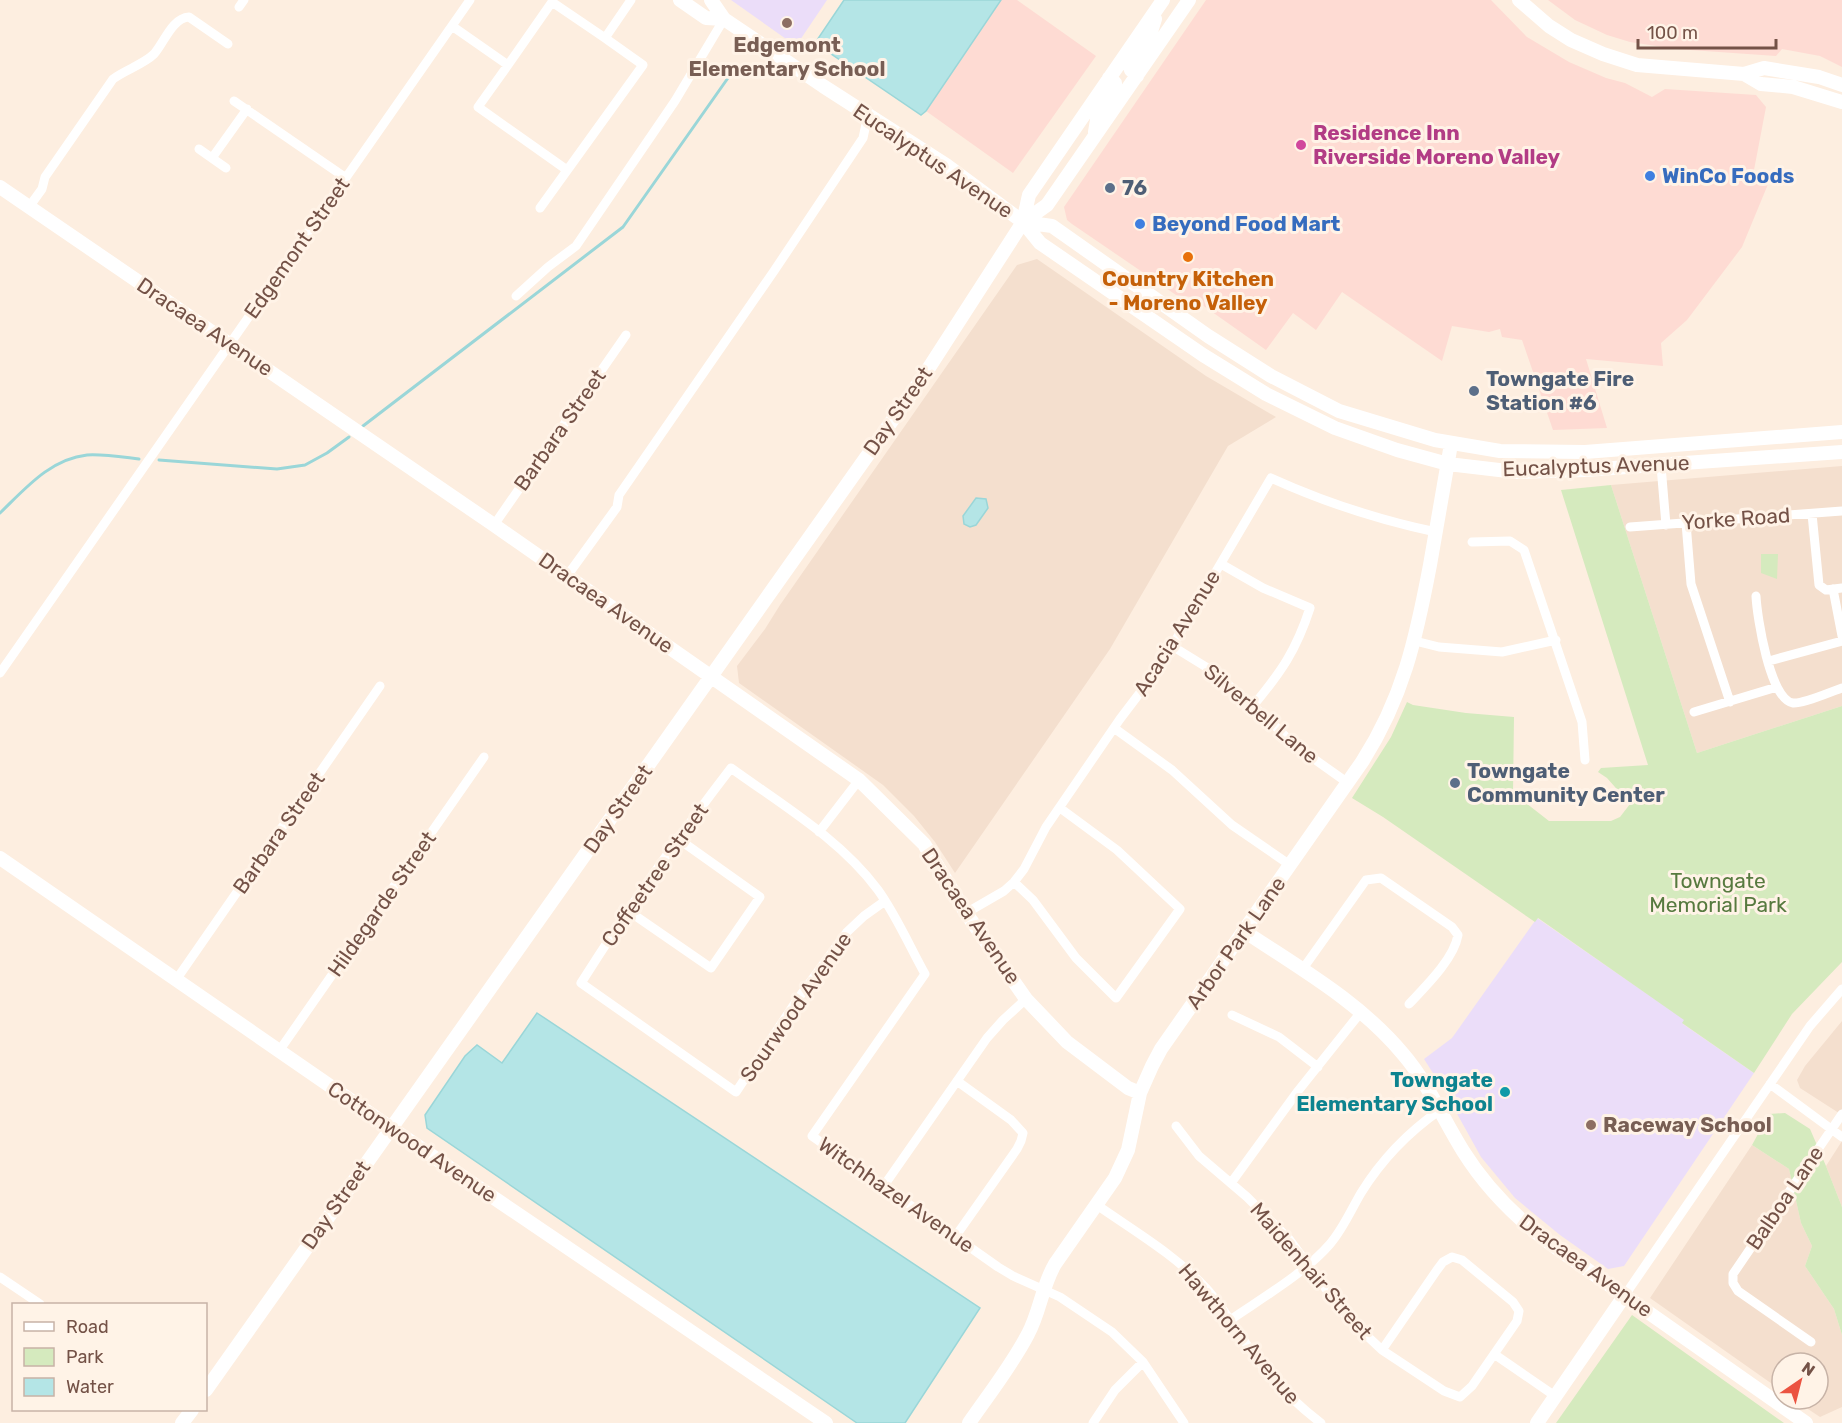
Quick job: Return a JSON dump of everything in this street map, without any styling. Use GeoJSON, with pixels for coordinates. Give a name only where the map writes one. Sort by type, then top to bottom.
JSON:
{"type":"FeatureCollection","features":[{"type":"Feature","properties":{"kind":"street","name":"Edgemont Street"},"geometry":{"type":"LineString","coordinates":[[0,672],[470,0]]}},
{"type":"Feature","properties":{"kind":"street"},"geometry":{"type":"LineString","coordinates":[[605,38],[631,0]]}},
{"type":"Feature","properties":{"kind":"street","name":"Eucalyptus Avenue"},"geometry":{"type":"LineString","coordinates":[[680,0],[706,18],[724,19]]}},
{"type":"Feature","properties":{"kind":"street","name":"Eucalyptus Avenue"},"geometry":{"type":"LineString","coordinates":[[711,0],[724,19],[946,165],[1023,222],[1040,243],[1266,394],[1335,428],[1397,450],[1448,464],[1516,472],[1661,466],[1842,452]]}},
{"type":"Feature","properties":{"kind":"street","name":"Day Street"},"geometry":{"type":"LineString","coordinates":[[1023,222],[1047,205],[1189,0]]}},
{"type":"Feature","properties":{"kind":"street"},"geometry":{"type":"LineString","coordinates":[[1519,0],[1549,26],[1571,40],[1636,65],[1744,74],[1764,68],[1819,77],[1842,85]]}},
{"type":"Feature","properties":{"kind":"street"},"geometry":{"type":"LineString","coordinates":[[540,208],[643,65],[552,2],[478,107],[567,170]]}},
{"type":"Feature","properties":{"kind":"street"},"geometry":{"type":"LineString","coordinates":[[1137,76],[1130,67],[1150,35],[1161,3]]}},
{"type":"Feature","properties":{"kind":"street","name":"Day Street"},"geometry":{"type":"LineString","coordinates":[[207,1389],[923,377],[1023,222],[1029,195],[1161,3]]}},
{"type":"Feature","properties":{"kind":"street"},"geometry":{"type":"LineString","coordinates":[[28,207],[42,189],[45,177],[113,79],[126,69],[152,56],[175,24],[183,17],[189,17],[228,44]]}},
{"type":"Feature","properties":{"kind":"street"},"geometry":{"type":"LineString","coordinates":[[516,296],[576,246],[675,101],[724,19]]}},
{"type":"Feature","properties":{"kind":"street"},"geometry":{"type":"LineString","coordinates":[[452,26],[508,65]]}},
{"type":"Feature","properties":{"kind":"street"},"geometry":{"type":"LineString","coordinates":[[1744,74],[1761,84],[1793,87],[1842,102]]}},
{"type":"Feature","properties":{"kind":"street"},"geometry":{"type":"LineString","coordinates":[[1094,137],[1098,114],[1115,89],[1115,83],[1109,78]]}},
{"type":"Feature","properties":{"kind":"street"},"geometry":{"type":"LineString","coordinates":[[234,101],[346,178]]}},
{"type":"Feature","properties":{"kind":"street"},"geometry":{"type":"LineString","coordinates":[[212,158],[247,110]]}},
{"type":"Feature","properties":{"kind":"street"},"geometry":{"type":"LineString","coordinates":[[567,576],[617,507],[619,495],[863,138],[868,115]]}},
{"type":"Feature","properties":{"kind":"street"},"geometry":{"type":"LineString","coordinates":[[199,149],[226,168]]}},
{"type":"Feature","properties":{"kind":"street","name":"Dracaea Avenue"},"geometry":{"type":"LineString","coordinates":[[0,187],[494,525],[860,780],[924,844],[966,913],[1026,999],[1067,1042],[1128,1088],[1140,1093]]}},
{"type":"Feature","properties":{"kind":"street","name":"Eucalyptus Avenue"},"geometry":{"type":"LineString","coordinates":[[1023,222],[1052,226],[1271,376],[1339,411],[1451,444],[1518,452],[1585,452],[1842,432]]}},
{"type":"Feature","properties":{"kind":"street"},"geometry":{"type":"LineString","coordinates":[[1094,279],[1129,293],[1168,319],[1181,316]]}},
{"type":"Feature","properties":{"kind":"street","name":"Barbara Street"},"geometry":{"type":"LineString","coordinates":[[494,525],[626,335]]}},
{"type":"Feature","properties":{"kind":"street"},"geometry":{"type":"LineString","coordinates":[[1182,340],[1204,343],[1254,374],[1271,376]]}},
{"type":"Feature","properties":{"kind":"street"},"geometry":{"type":"LineString","coordinates":[[1666,525],[1661,466],[1669,454],[1710,451],[1713,443]]}},
{"type":"Feature","properties":{"kind":"street","name":"Arbor Park Lane"},"geometry":{"type":"LineString","coordinates":[[969,1423],[1028,1334],[1054,1264],[1115,1178],[1128,1150],[1140,1093],[1161,1049],[1348,783],[1374,744],[1386,720],[1404,677],[1415,640],[1451,444]]}},
{"type":"Feature","properties":{"kind":"street"},"geometry":{"type":"LineString","coordinates":[[1574,470],[1586,462],[1652,455],[1666,447]]}},
{"type":"Feature","properties":{"kind":"street","name":"Acacia Avenue"},"geometry":{"type":"LineString","coordinates":[[966,913],[1004,891],[1024,869],[1042,836],[1114,728],[1153,678],[1271,478],[1317,498],[1368,516],[1436,532]]}},
{"type":"Feature","properties":{"kind":"street","name":"Yorke Road"},"geometry":{"type":"LineString","coordinates":[[1630,527],[1842,511]]}},
{"type":"Feature","properties":{"kind":"street"},"geometry":{"type":"LineString","coordinates":[[1812,514],[1819,585],[1823,589],[1837,589],[1842,636]]}},
{"type":"Feature","properties":{"kind":"street"},"geometry":{"type":"LineString","coordinates":[[1686,523],[1691,584],[1730,702]]}},
{"type":"Feature","properties":{"kind":"street"},"geometry":{"type":"LineString","coordinates":[[1472,542],[1510,541],[1524,550],[1582,722],[1585,760]]}},
{"type":"Feature","properties":{"kind":"street"},"geometry":{"type":"LineString","coordinates":[[1221,564],[1263,588],[1310,608],[1303,630],[1288,661],[1253,706]]}},
{"type":"Feature","properties":{"kind":"street"},"geometry":{"type":"LineString","coordinates":[[1756,596],[1762,638],[1777,687],[1784,699],[1796,703],[1842,688]]}},
{"type":"Feature","properties":{"kind":"street"},"geometry":{"type":"LineString","coordinates":[[1415,640],[1439,646],[1503,652],[1556,640]]}},
{"type":"Feature","properties":{"kind":"street"},"geometry":{"type":"LineString","coordinates":[[1769,661],[1842,641]]}},
{"type":"Feature","properties":{"kind":"street","name":"Silverbell Lane"},"geometry":{"type":"LineString","coordinates":[[1172,646],[1211,670],[1293,744],[1348,783]]}},
{"type":"Feature","properties":{"kind":"street","name":"Barbara Street"},"geometry":{"type":"LineString","coordinates":[[176,980],[380,686]]}},
{"type":"Feature","properties":{"kind":"street"},"geometry":{"type":"LineString","coordinates":[[1694,712],[1777,687]]}},
{"type":"Feature","properties":{"kind":"street"},"geometry":{"type":"LineString","coordinates":[[1114,728],[1172,770],[1232,825],[1290,865]]}},
{"type":"Feature","properties":{"kind":"street","name":"Hildegarde Street"},"geometry":{"type":"LineString","coordinates":[[279,1052],[484,757]]}},
{"type":"Feature","properties":{"kind":"street","name":"Witchhazel Avenue"},"geometry":{"type":"LineString","coordinates":[[731,768],[819,832],[851,859],[885,901],[925,974],[812,1136],[1012,1276],[1060,1297],[1112,1332],[1143,1362],[1184,1423]]}},
{"type":"Feature","properties":{"kind":"street","name":"Coffeetree Street"},"geometry":{"type":"LineString","coordinates":[[581,983],[627,910],[677,838],[731,768]]}},
{"type":"Feature","properties":{"kind":"street"},"geometry":{"type":"LineString","coordinates":[[819,832],[860,780]]}},
{"type":"Feature","properties":{"kind":"street"},"geometry":{"type":"LineString","coordinates":[[1014,882],[1033,900],[1077,958],[1116,998],[1180,909],[1117,850],[1060,808]]}},
{"type":"Feature","properties":{"kind":"street"},"geometry":{"type":"LineString","coordinates":[[627,910],[711,968],[760,897],[677,838]]}},
{"type":"Feature","properties":{"kind":"street","name":"Cottonwood Avenue"},"geometry":{"type":"LineString","coordinates":[[0,858],[279,1052],[474,1182],[826,1423]]}},
{"type":"Feature","properties":{"kind":"street"},"geometry":{"type":"LineString","coordinates":[[1302,970],[1366,880],[1382,878],[1452,927],[1458,935],[1456,944],[1440,969],[1409,1004]]}},
{"type":"Feature","properties":{"kind":"street","name":"Sourwood Avenue"},"geometry":{"type":"LineString","coordinates":[[581,983],[736,1092],[797,1000],[847,932],[885,901]]}},
{"type":"Feature","properties":{"kind":"street","name":"Dracaea Avenue"},"geometry":{"type":"LineString","coordinates":[[1244,931],[1362,1012],[1384,1033],[1422,1079],[1475,1170],[1510,1210],[1541,1237],[1806,1423]]}},
{"type":"Feature","properties":{"kind":"street"},"geometry":{"type":"LineString","coordinates":[[1537,1423],[1770,1084],[1815,1020],[1842,989]]}},
{"type":"Feature","properties":{"kind":"street"},"geometry":{"type":"LineString","coordinates":[[884,1187],[995,1028],[1026,999]]}},
{"type":"Feature","properties":{"kind":"street"},"geometry":{"type":"LineString","coordinates":[[1231,1184],[1362,1012]]}},
{"type":"Feature","properties":{"kind":"street"},"geometry":{"type":"LineString","coordinates":[[1232,1015],[1278,1037],[1318,1067]]}},
{"type":"Feature","properties":{"kind":"street"},"geometry":{"type":"LineString","coordinates":[[955,1237],[1017,1149],[1023,1133],[1011,1120],[957,1081]]}},
{"type":"Feature","properties":{"kind":"street"},"geometry":{"type":"LineString","coordinates":[[1770,1084],[1842,1137]]}},
{"type":"Feature","properties":{"kind":"street"},"geometry":{"type":"LineString","coordinates":[[1230,1320],[1320,1254],[1339,1233],[1359,1196],[1385,1158],[1409,1133],[1440,1110]]}},
{"type":"Feature","properties":{"kind":"street","name":"Balboa Lane"},"geometry":{"type":"LineString","coordinates":[[1811,1342],[1738,1291],[1733,1283],[1733,1274],[1842,1114]]}},
{"type":"Feature","properties":{"kind":"street","name":"Maidenhair Street"},"geometry":{"type":"LineString","coordinates":[[1176,1126],[1199,1156],[1268,1217],[1289,1239],[1346,1316],[1382,1350],[1444,1391],[1460,1397],[1472,1386],[1494,1354]]}},
{"type":"Feature","properties":{"kind":"street","name":"Hawthorn Avenue"},"geometry":{"type":"LineString","coordinates":[[1097,1205],[1173,1257],[1190,1272],[1221,1306],[1254,1355],[1283,1390],[1321,1423]]}},
{"type":"Feature","properties":{"kind":"street"},"geometry":{"type":"LineString","coordinates":[[1382,1350],[1437,1269],[1452,1257],[1462,1260],[1513,1302],[1519,1311],[1517,1322],[1494,1354],[1556,1396]]}},
{"type":"Feature","properties":{"kind":"street"},"geometry":{"type":"LineString","coordinates":[[0,1277],[37,1303]]}},
{"type":"Feature","properties":{"kind":"street"},"geometry":{"type":"LineString","coordinates":[[1093,1423],[1115,1390],[1143,1362]]}},
{"type":"Feature","properties":{"kind":"street"},"geometry":{"type":"LineString","coordinates":[[182,1423],[191,1411]]}},
{"type":"Feature","properties":{"kind":"shaded area","name":"Edgemont Elementary School"},"geometry":{"type":"Polygon","coordinates":[[[731,0],[827,0],[796,46],[731,0]]]}},
{"type":"Feature","properties":{"kind":"shaded area"},"geometry":{"type":"Polygon","coordinates":[[[1001,0],[1017,0],[1096,56],[1013,173],[926,111],[1001,0]]]}},
{"type":"Feature","properties":{"kind":"shaded area"},"geometry":{"type":"Polygon","coordinates":[[[1206,0],[1491,0],[1527,37],[1569,62],[1606,78],[1625,83],[1652,97],[1665,89],[1756,95],[1766,107],[1754,170],[1771,177],[1742,247],[1687,320],[1661,343],[1663,366],[1586,359],[1607,428],[1553,430],[1522,340],[1502,337],[1500,329],[1489,332],[1452,326],[1442,361],[1342,292],[1316,330],[1293,313],[1266,350],[1191,297],[1176,295],[1072,224],[1067,220],[1064,207],[1206,0]]]}},
{"type":"Feature","properties":{"kind":"shaded area"},"geometry":{"type":"Polygon","coordinates":[[[1548,0],[1842,0],[1842,67],[1820,56],[1782,49],[1776,56],[1676,49],[1630,42],[1607,35],[1575,20],[1548,0]]]}},
{"type":"Feature","properties":{"kind":"shaded area"},"geometry":{"type":"Polygon","coordinates":[[[1037,259],[1206,376],[1276,417],[1228,446],[1110,649],[955,873],[935,842],[914,816],[883,785],[739,683],[737,666],[1017,265],[1037,259]]]}},
{"type":"Feature","properties":{"kind":"shaded area"},"geometry":{"type":"Polygon","coordinates":[[[1842,466],[1842,706],[1697,753],[1611,485],[1842,466]]]}},
{"type":"Feature","properties":{"kind":"shaded area","name":"Raceway School"},"geometry":{"type":"Polygon","coordinates":[[[1537,918],[1685,1020],[1683,1024],[1754,1073],[1624,1266],[1608,1269],[1560,1235],[1515,1198],[1481,1157],[1424,1059],[1452,1038],[1537,918]]]}},
{"type":"Feature","properties":{"kind":"shaded area"},"geometry":{"type":"Polygon","coordinates":[[[1842,1021],[1842,1115],[1800,1088],[1797,1080],[1805,1066],[1842,1021]]]}},
{"type":"Feature","properties":{"kind":"shaded area"},"geometry":{"type":"Polygon","coordinates":[[[1842,1141],[1842,1207],[1826,1166],[1842,1141]]]}},
{"type":"Feature","properties":{"kind":"shaded area"},"geometry":{"type":"Polygon","coordinates":[[[1752,1145],[1789,1169],[1801,1223],[1812,1246],[1805,1266],[1834,1309],[1842,1335],[1842,1407],[1820,1417],[1811,1411],[1830,1411],[1830,1351],[1770,1351],[1770,1383],[1650,1298],[1752,1145]]]}},
{"type":"Feature","properties":{"kind":"green space","name":"Towngate Memorial Park"},"geometry":{"type":"Polygon","coordinates":[[[1611,485],[1697,753],[1842,706],[1842,962],[1792,1014],[1754,1073],[1682,1023],[1684,1020],[1538,918],[1535,922],[1352,798],[1391,737],[1407,702],[1413,705],[1466,713],[1514,717],[1513,793],[1549,821],[1611,821],[1620,817],[1630,804],[1607,778],[1598,772],[1601,768],[1648,765],[1561,490],[1611,485]]]}},
{"type":"Feature","properties":{"kind":"green space"},"geometry":{"type":"Polygon","coordinates":[[[1761,554],[1778,554],[1777,579],[1761,573],[1761,554]]]}},
{"type":"Feature","properties":{"kind":"green space"},"geometry":{"type":"Polygon","coordinates":[[[1785,1113],[1810,1129],[1842,1207],[1842,1335],[1834,1309],[1805,1266],[1812,1246],[1801,1223],[1789,1169],[1752,1145],[1769,1114],[1785,1113]]]}},
{"type":"Feature","properties":{"kind":"green space"},"geometry":{"type":"Polygon","coordinates":[[[1632,1315],[1784,1423],[1556,1423],[1632,1315]]]}},
{"type":"Feature","properties":{"kind":"water"},"geometry":{"type":"Polygon","coordinates":[[[844,0],[1001,0],[926,111],[921,115],[815,43],[844,0]]]}},
{"type":"Feature","properties":{"kind":"water"},"geometry":{"type":"Polygon","coordinates":[[[976,498],[986,499],[988,508],[976,525],[970,527],[964,524],[963,516],[976,498]]]}},
{"type":"Feature","properties":{"kind":"water"},"geometry":{"type":"Polygon","coordinates":[[[537,1013],[980,1308],[905,1423],[857,1423],[427,1128],[425,1115],[465,1056],[477,1045],[502,1063],[537,1013]]]}},
{"type":"Feature","properties":{"kind":"waterway"},"geometry":{"type":"LineString","coordinates":[[363,426],[623,227],[735,68]]}},
{"type":"Feature","properties":{"kind":"waterway"},"geometry":{"type":"LineString","coordinates":[[159,460],[277,469],[305,465],[349,437]]}},
{"type":"Feature","properties":{"kind":"waterway"},"geometry":{"type":"LineString","coordinates":[[0,513],[39,476],[61,462],[87,455],[139,459]]}},
{"type":"Feature","properties":{"kind":"place","name":"Edgemont Elementary School"},"geometry":{"type":"Point","coordinates":[787,23]}},
{"type":"Feature","properties":{"kind":"place","name":"Residence Inn Riverside Moreno Valley"},"geometry":{"type":"Point","coordinates":[1301,145]}},
{"type":"Feature","properties":{"kind":"place","name":"WinCo Foods"},"geometry":{"type":"Point","coordinates":[1650,176]}},
{"type":"Feature","properties":{"kind":"place","name":"76"},"geometry":{"type":"Point","coordinates":[1110,188]}},
{"type":"Feature","properties":{"kind":"place","name":"Beyond Food Mart"},"geometry":{"type":"Point","coordinates":[1140,224]}},
{"type":"Feature","properties":{"kind":"place","name":"Country Kitchen - Moreno Valley"},"geometry":{"type":"Point","coordinates":[1188,257]}},
{"type":"Feature","properties":{"kind":"place","name":"Towngate Fire Station #6"},"geometry":{"type":"Point","coordinates":[1474,391]}},
{"type":"Feature","properties":{"kind":"place","name":"Towngate Community Center"},"geometry":{"type":"Point","coordinates":[1455,783]}},
{"type":"Feature","properties":{"kind":"place","name":"Towngate Elementary School"},"geometry":{"type":"Point","coordinates":[1505,1092]}},
{"type":"Feature","properties":{"kind":"place","name":"Raceway School"},"geometry":{"type":"Point","coordinates":[1591,1125]}}]}
